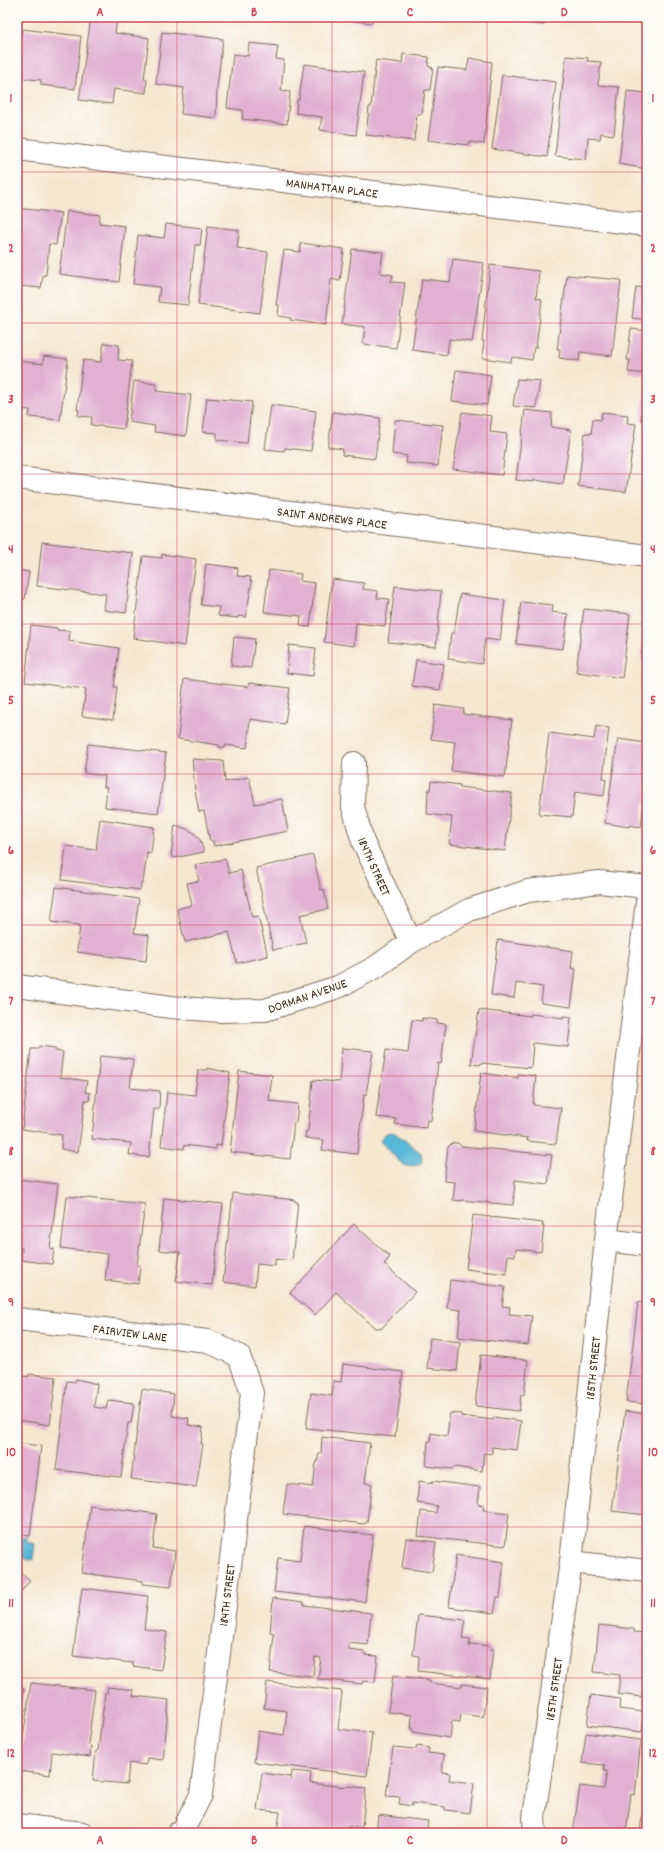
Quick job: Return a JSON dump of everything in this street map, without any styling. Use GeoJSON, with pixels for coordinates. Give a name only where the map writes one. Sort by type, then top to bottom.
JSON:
{"type":"FeatureCollection","features":[{"type":"Feature","properties":{"kind":"street","name":"MANHATTAN PLACE"},"geometry":{"type":"LineString","coordinates":[[17,149],[647,225]]}},
{"type":"Feature","properties":{"kind":"street","name":"SAINT ANDREWS PLACE"},"geometry":{"type":"LineString","coordinates":[[17,478],[647,556]]}},
{"type":"Feature","properties":{"kind":"street","name":"184TH STREET"},"geometry":{"type":"LineString","coordinates":[[354,763],[353,807],[363,842],[411,942]]}},
{"type":"Feature","properties":{"kind":"street","name":"DORMAN AVENUE"},"geometry":{"type":"LineString","coordinates":[[17,986],[171,1007],[220,1011],[265,1010],[338,987],[376,967],[411,942],[469,910],[528,892],[599,882],[647,887]]}},
{"type":"Feature","properties":{"kind":"street","name":"185TH STREET"},"geometry":{"type":"LineString","coordinates":[[535,1833],[534,1817],[571,1562],[606,1240],[647,902]]}},
{"type":"Feature","properties":{"kind":"street"},"geometry":{"type":"LineString","coordinates":[[606,1240],[647,1245]]}},
{"type":"Feature","properties":{"kind":"street","name":"FAIRVIEW LANE"},"geometry":{"type":"LineString","coordinates":[[17,1319],[208,1341],[239,1356]]}},
{"type":"Feature","properties":{"kind":"street","name":"184TH STREET"},"geometry":{"type":"LineString","coordinates":[[180,1833],[201,1795],[252,1393],[239,1356]]}},
{"type":"Feature","properties":{"kind":"street"},"geometry":{"type":"LineString","coordinates":[[571,1562],[647,1571]]}},
{"type":"Feature","properties":{"kind":"street"},"geometry":{"type":"LineString","coordinates":[[17,1825],[82,1833]]}},
{"type":"Feature","properties":{"kind":"water"},"geometry":{"type":"Polygon","coordinates":[[[390,1132],[395,1133],[421,1153],[422,1161],[419,1165],[406,1166],[400,1162],[380,1141],[385,1134],[390,1132]]]}},
{"type":"Feature","properties":{"kind":"water"},"geometry":{"type":"Polygon","coordinates":[[[17,1536],[27,1537],[26,1542],[35,1544],[33,1560],[21,1558],[17,1555],[17,1536]]]}},
{"type":"Feature","properties":{"kind":"building"},"geometry":{"type":"Polygon","coordinates":[[[91,17],[117,20],[115,33],[149,38],[144,79],[147,79],[146,93],[114,89],[112,104],[79,100],[91,17]]]}},
{"type":"Feature","properties":{"kind":"building"},"geometry":{"type":"Polygon","coordinates":[[[341,17],[373,17],[372,23],[341,19],[341,17]]]}},
{"type":"Feature","properties":{"kind":"building"},"geometry":{"type":"Polygon","coordinates":[[[493,17],[558,17],[557,21],[545,19],[544,25],[493,19],[493,17]]]}},
{"type":"Feature","properties":{"kind":"building"},"geometry":{"type":"Polygon","coordinates":[[[22,29],[81,36],[75,89],[41,85],[41,80],[17,78],[17,63],[22,29]]]}},
{"type":"Feature","properties":{"kind":"building"},"geometry":{"type":"Polygon","coordinates":[[[162,32],[223,39],[217,87],[216,118],[181,114],[184,88],[156,84],[162,32]]]}},
{"type":"Feature","properties":{"kind":"building"},"geometry":{"type":"Polygon","coordinates":[[[249,43],[278,46],[276,59],[284,60],[281,91],[290,92],[287,124],[242,119],[243,110],[227,108],[233,54],[248,56],[249,43]]]}},
{"type":"Feature","properties":{"kind":"building"},"geometry":{"type":"Polygon","coordinates":[[[403,54],[429,57],[428,66],[433,68],[430,90],[425,90],[422,114],[417,114],[414,141],[366,135],[369,107],[371,107],[376,60],[402,63],[403,54]]]}},
{"type":"Feature","properties":{"kind":"building"},"geometry":{"type":"Polygon","coordinates":[[[566,56],[588,58],[587,61],[601,62],[598,85],[619,87],[614,135],[601,133],[600,139],[588,138],[586,159],[555,156],[566,56]]]}},
{"type":"Feature","properties":{"kind":"building"},"geometry":{"type":"Polygon","coordinates":[[[469,58],[492,62],[484,144],[469,142],[469,145],[428,140],[438,67],[467,70],[469,58]]]}},
{"type":"Feature","properties":{"kind":"building"},"geometry":{"type":"Polygon","coordinates":[[[304,64],[364,72],[356,135],[320,130],[322,117],[296,113],[304,64]]]}},
{"type":"Feature","properties":{"kind":"building"},"geometry":{"type":"Polygon","coordinates":[[[502,75],[556,82],[547,157],[492,149],[502,75]]]}},
{"type":"Feature","properties":{"kind":"building"},"geometry":{"type":"Polygon","coordinates":[[[627,91],[647,93],[647,169],[619,164],[627,91]]]}},
{"type":"Feature","properties":{"kind":"building"},"geometry":{"type":"Polygon","coordinates":[[[17,208],[61,213],[56,245],[49,244],[46,275],[43,275],[41,288],[17,286],[17,208]]]}},
{"type":"Feature","properties":{"kind":"building"},"geometry":{"type":"Polygon","coordinates":[[[67,211],[100,215],[99,223],[125,226],[119,282],[59,274],[67,211]]]}},
{"type":"Feature","properties":{"kind":"building"},"geometry":{"type":"Polygon","coordinates":[[[166,224],[202,228],[200,245],[195,245],[188,305],[158,302],[160,287],[133,284],[138,235],[164,238],[166,224]]]}},
{"type":"Feature","properties":{"kind":"building"},"geometry":{"type":"Polygon","coordinates":[[[208,226],[239,230],[237,248],[268,252],[260,313],[198,305],[208,226]]]}},
{"type":"Feature","properties":{"kind":"building"},"geometry":{"type":"Polygon","coordinates":[[[301,243],[344,249],[340,281],[331,279],[326,325],[290,320],[291,318],[278,316],[279,305],[276,305],[284,250],[300,252],[301,243]]]}},
{"type":"Feature","properties":{"kind":"building"},"geometry":{"type":"Polygon","coordinates":[[[352,249],[383,252],[380,273],[393,275],[391,282],[405,283],[396,348],[363,344],[365,327],[342,324],[352,249]]]}},
{"type":"Feature","properties":{"kind":"building"},"geometry":{"type":"Polygon","coordinates":[[[453,259],[484,263],[472,342],[449,339],[447,355],[412,350],[422,279],[450,282],[453,259]]]}},
{"type":"Feature","properties":{"kind":"building"},"geometry":{"type":"Polygon","coordinates":[[[490,265],[539,271],[536,298],[542,299],[536,348],[534,347],[532,360],[512,357],[511,362],[482,358],[484,341],[482,341],[490,265]]]}},
{"type":"Feature","properties":{"kind":"building"},"geometry":{"type":"Polygon","coordinates":[[[567,275],[621,280],[612,356],[580,352],[579,361],[559,358],[560,349],[557,349],[567,275]]]}},
{"type":"Feature","properties":{"kind":"building"},"geometry":{"type":"Polygon","coordinates":[[[636,287],[647,288],[647,320],[632,318],[636,287]]]}},
{"type":"Feature","properties":{"kind":"building"},"geometry":{"type":"Polygon","coordinates":[[[631,329],[647,331],[647,374],[628,372],[630,360],[627,360],[631,329]]]}},
{"type":"Feature","properties":{"kind":"building"},"geometry":{"type":"Polygon","coordinates":[[[104,343],[119,345],[118,360],[132,361],[124,429],[91,425],[92,417],[78,416],[79,410],[77,410],[83,360],[101,362],[104,343]]]}},
{"type":"Feature","properties":{"kind":"building"},"geometry":{"type":"Polygon","coordinates":[[[44,356],[68,359],[60,420],[29,417],[30,410],[17,409],[19,361],[43,364],[44,356]]]}},
{"type":"Feature","properties":{"kind":"building"},"geometry":{"type":"Polygon","coordinates":[[[456,370],[491,375],[487,405],[452,401],[456,370]]]}},
{"type":"Feature","properties":{"kind":"building"},"geometry":{"type":"Polygon","coordinates":[[[517,379],[540,381],[536,408],[513,406],[517,379]]]}},
{"type":"Feature","properties":{"kind":"building"},"geometry":{"type":"Polygon","coordinates":[[[134,381],[156,384],[156,391],[191,395],[186,436],[154,432],[155,426],[129,422],[134,381]]]}},
{"type":"Feature","properties":{"kind":"building"},"geometry":{"type":"Polygon","coordinates":[[[644,394],[647,395],[647,421],[641,420],[644,394]]]}},
{"type":"Feature","properties":{"kind":"building"},"geometry":{"type":"Polygon","coordinates":[[[207,398],[252,402],[247,443],[217,440],[217,433],[203,432],[207,398]]]}},
{"type":"Feature","properties":{"kind":"building"},"geometry":{"type":"Polygon","coordinates":[[[271,405],[316,411],[311,451],[285,448],[284,451],[265,449],[271,405]]]}},
{"type":"Feature","properties":{"kind":"building"},"geometry":{"type":"Polygon","coordinates":[[[525,410],[552,413],[551,427],[571,430],[563,484],[534,480],[534,482],[516,480],[525,410]]]}},
{"type":"Feature","properties":{"kind":"building"},"geometry":{"type":"Polygon","coordinates":[[[333,412],[380,418],[375,459],[342,455],[343,449],[328,447],[333,412]]]}},
{"type":"Feature","properties":{"kind":"building"},"geometry":{"type":"Polygon","coordinates":[[[462,412],[492,416],[490,432],[507,434],[502,475],[453,469],[462,412]]]}},
{"type":"Feature","properties":{"kind":"building"},"geometry":{"type":"Polygon","coordinates":[[[602,412],[628,415],[627,423],[636,424],[626,492],[578,486],[585,433],[591,434],[593,419],[601,420],[602,412]]]}},
{"type":"Feature","properties":{"kind":"building"},"geometry":{"type":"Polygon","coordinates":[[[395,420],[443,425],[438,466],[406,463],[407,456],[392,454],[395,420]]]}},
{"type":"Feature","properties":{"kind":"building"},"geometry":{"type":"Polygon","coordinates":[[[647,469],[647,486],[644,485],[647,469]]]}},
{"type":"Feature","properties":{"kind":"building"},"geometry":{"type":"Polygon","coordinates":[[[42,542],[133,553],[126,613],[104,610],[106,594],[37,586],[42,542]]]}},
{"type":"Feature","properties":{"kind":"building"},"geometry":{"type":"Polygon","coordinates":[[[162,554],[196,559],[185,646],[133,638],[143,556],[162,558],[162,554]]]}},
{"type":"Feature","properties":{"kind":"building"},"geometry":{"type":"Polygon","coordinates":[[[206,564],[238,568],[237,576],[251,577],[250,581],[252,581],[246,617],[239,616],[238,618],[218,616],[219,607],[201,605],[206,564]]]}},
{"type":"Feature","properties":{"kind":"building"},"geometry":{"type":"Polygon","coordinates":[[[17,570],[29,572],[25,599],[17,598],[17,570]]]}},
{"type":"Feature","properties":{"kind":"building"},"geometry":{"type":"Polygon","coordinates":[[[269,570],[301,574],[300,581],[315,583],[310,627],[300,626],[301,616],[264,612],[269,570]]]}},
{"type":"Feature","properties":{"kind":"building"},"geometry":{"type":"Polygon","coordinates":[[[332,579],[364,583],[363,589],[378,591],[377,598],[389,599],[385,626],[356,623],[354,646],[324,642],[332,579]]]}},
{"type":"Feature","properties":{"kind":"building"},"geometry":{"type":"Polygon","coordinates":[[[395,586],[441,591],[436,647],[388,642],[395,586]]]}},
{"type":"Feature","properties":{"kind":"building"},"geometry":{"type":"Polygon","coordinates":[[[460,594],[505,600],[500,641],[485,639],[482,664],[448,659],[451,633],[454,633],[460,594]]]}},
{"type":"Feature","properties":{"kind":"building"},"geometry":{"type":"Polygon","coordinates":[[[521,602],[553,605],[552,612],[568,614],[563,649],[516,644],[521,602]]]}},
{"type":"Feature","properties":{"kind":"building"},"geometry":{"type":"Polygon","coordinates":[[[584,609],[630,614],[622,678],[576,672],[584,609]]]}},
{"type":"Feature","properties":{"kind":"building"},"geometry":{"type":"Polygon","coordinates":[[[647,620],[647,660],[641,659],[647,620]]]}},
{"type":"Feature","properties":{"kind":"building"},"geometry":{"type":"Polygon","coordinates":[[[31,625],[70,631],[69,641],[119,648],[114,687],[117,687],[113,720],[82,716],[86,689],[25,682],[31,625]]]}},
{"type":"Feature","properties":{"kind":"building"},"geometry":{"type":"Polygon","coordinates":[[[234,637],[255,639],[251,668],[231,666],[234,637]]]}},
{"type":"Feature","properties":{"kind":"building"},"geometry":{"type":"Polygon","coordinates":[[[289,645],[316,648],[313,676],[287,673],[289,645]]]}},
{"type":"Feature","properties":{"kind":"building"},"geometry":{"type":"Polygon","coordinates":[[[416,660],[444,664],[440,690],[412,686],[416,660]]]}},
{"type":"Feature","properties":{"kind":"building"},"geometry":{"type":"Polygon","coordinates":[[[184,679],[248,687],[249,683],[290,688],[285,724],[250,719],[247,748],[226,745],[225,748],[219,747],[219,745],[178,739],[184,679]]]}},
{"type":"Feature","properties":{"kind":"building"},"geometry":{"type":"Polygon","coordinates":[[[435,705],[464,709],[463,714],[512,720],[505,777],[451,771],[455,742],[431,739],[435,705]]]}},
{"type":"Feature","properties":{"kind":"building"},"geometry":{"type":"Polygon","coordinates":[[[596,726],[609,728],[603,778],[606,779],[604,796],[575,792],[572,817],[539,814],[549,733],[594,739],[596,726]]]}},
{"type":"Feature","properties":{"kind":"building"},"geometry":{"type":"Polygon","coordinates":[[[618,739],[647,743],[647,802],[644,802],[641,827],[629,825],[629,827],[605,823],[618,739]]]}},
{"type":"Feature","properties":{"kind":"building"},"geometry":{"type":"Polygon","coordinates":[[[88,744],[166,753],[158,813],[105,807],[107,787],[104,787],[105,776],[84,773],[88,744]]]}},
{"type":"Feature","properties":{"kind":"building"},"geometry":{"type":"Polygon","coordinates":[[[192,759],[223,761],[225,782],[249,777],[255,804],[282,799],[288,831],[214,846],[213,841],[210,841],[204,811],[199,812],[192,759]]]}},
{"type":"Feature","properties":{"kind":"building"},"geometry":{"type":"Polygon","coordinates":[[[431,781],[460,785],[460,787],[512,793],[505,851],[449,844],[452,817],[427,814],[428,790],[430,790],[431,781]]]}},
{"type":"Feature","properties":{"kind":"building"},"geometry":{"type":"Polygon","coordinates":[[[100,819],[154,827],[151,853],[147,852],[143,883],[141,883],[140,890],[62,880],[66,846],[96,850],[100,819]]]}},
{"type":"Feature","properties":{"kind":"building"},"geometry":{"type":"Polygon","coordinates":[[[175,825],[194,833],[200,840],[204,852],[174,858],[171,856],[175,825]]]}},
{"type":"Feature","properties":{"kind":"building"},"geometry":{"type":"Polygon","coordinates":[[[313,855],[321,890],[324,889],[328,909],[300,915],[306,943],[273,950],[256,868],[313,855]]]}},
{"type":"Feature","properties":{"kind":"building"},"geometry":{"type":"Polygon","coordinates":[[[225,859],[229,873],[241,870],[252,917],[258,916],[268,956],[237,963],[229,932],[185,942],[177,909],[192,905],[187,883],[199,881],[195,865],[225,859]]]}},
{"type":"Feature","properties":{"kind":"building"},"geometry":{"type":"Polygon","coordinates":[[[56,887],[139,899],[134,933],[149,935],[146,961],[77,952],[80,925],[51,922],[56,887]]]}},
{"type":"Feature","properties":{"kind":"building"},"geometry":{"type":"Polygon","coordinates":[[[498,940],[573,951],[571,968],[576,969],[571,1007],[541,1003],[543,987],[516,983],[514,998],[491,995],[498,940]]]}},
{"type":"Feature","properties":{"kind":"building"},"geometry":{"type":"Polygon","coordinates":[[[479,1010],[531,1016],[531,1014],[563,1018],[563,1016],[571,1017],[568,1047],[533,1043],[531,1068],[481,1063],[480,1065],[471,1064],[479,1010]]]}},
{"type":"Feature","properties":{"kind":"building"},"geometry":{"type":"Polygon","coordinates":[[[422,1018],[437,1020],[437,1023],[446,1024],[441,1064],[438,1063],[431,1121],[427,1120],[426,1128],[395,1124],[396,1119],[376,1117],[386,1050],[408,1053],[412,1020],[422,1021],[422,1018]]]}},
{"type":"Feature","properties":{"kind":"building"},"geometry":{"type":"Polygon","coordinates":[[[39,1046],[55,1048],[55,1051],[63,1052],[60,1077],[87,1081],[85,1092],[90,1093],[89,1101],[85,1100],[78,1152],[61,1149],[62,1135],[22,1129],[31,1049],[38,1049],[39,1046]]]}},
{"type":"Feature","properties":{"kind":"building"},"geometry":{"type":"Polygon","coordinates":[[[342,1048],[373,1051],[366,1095],[364,1094],[357,1154],[322,1150],[324,1140],[305,1138],[306,1131],[308,1131],[313,1080],[339,1082],[342,1048]]]}},
{"type":"Feature","properties":{"kind":"building"},"geometry":{"type":"Polygon","coordinates":[[[100,1056],[133,1059],[130,1088],[160,1091],[159,1109],[154,1109],[149,1157],[129,1155],[131,1143],[92,1139],[100,1056]]]}},
{"type":"Feature","properties":{"kind":"building"},"geometry":{"type":"Polygon","coordinates":[[[207,1068],[230,1073],[221,1146],[216,1145],[216,1149],[185,1145],[184,1149],[161,1146],[167,1092],[195,1095],[198,1070],[207,1070],[207,1068]]]}},
{"type":"Feature","properties":{"kind":"building"},"geometry":{"type":"Polygon","coordinates":[[[239,1071],[272,1075],[269,1101],[298,1104],[296,1123],[294,1122],[290,1159],[230,1152],[239,1071]]]}},
{"type":"Feature","properties":{"kind":"building"},"geometry":{"type":"Polygon","coordinates":[[[481,1073],[518,1078],[518,1074],[536,1076],[533,1105],[561,1108],[556,1144],[527,1141],[528,1138],[474,1131],[481,1073]]]}},
{"type":"Feature","properties":{"kind":"building"},"geometry":{"type":"Polygon","coordinates":[[[452,1143],[458,1143],[461,1146],[552,1155],[548,1184],[515,1180],[513,1205],[453,1200],[455,1182],[444,1181],[448,1147],[452,1143]]]}},
{"type":"Feature","properties":{"kind":"building"},"geometry":{"type":"Polygon","coordinates":[[[17,1179],[58,1184],[50,1248],[54,1249],[52,1264],[21,1260],[22,1248],[17,1247],[17,1179]]]}},
{"type":"Feature","properties":{"kind":"building"},"geometry":{"type":"Polygon","coordinates":[[[233,1193],[295,1200],[295,1202],[298,1202],[292,1261],[275,1259],[275,1266],[257,1264],[255,1286],[223,1282],[233,1193]]]}},
{"type":"Feature","properties":{"kind":"building"},"geometry":{"type":"Polygon","coordinates":[[[67,1196],[145,1204],[137,1265],[140,1266],[138,1284],[105,1280],[108,1254],[61,1248],[67,1196]]]}},
{"type":"Feature","properties":{"kind":"building"},"geometry":{"type":"Polygon","coordinates":[[[164,1198],[223,1204],[212,1285],[176,1281],[180,1252],[159,1250],[164,1198]]]}},
{"type":"Feature","properties":{"kind":"building"},"geometry":{"type":"Polygon","coordinates":[[[473,1215],[543,1223],[542,1226],[544,1226],[541,1252],[516,1249],[515,1256],[508,1255],[506,1274],[466,1269],[473,1215]]]}},
{"type":"Feature","properties":{"kind":"building"},"geometry":{"type":"Polygon","coordinates":[[[354,1224],[390,1257],[384,1264],[415,1292],[381,1329],[378,1327],[376,1329],[336,1292],[315,1315],[290,1293],[354,1224]]]}},
{"type":"Feature","properties":{"kind":"building"},"geometry":{"type":"Polygon","coordinates":[[[450,1280],[505,1287],[502,1306],[510,1307],[509,1314],[532,1316],[528,1345],[458,1337],[461,1310],[447,1308],[450,1280]]]}},
{"type":"Feature","properties":{"kind":"building"},"geometry":{"type":"Polygon","coordinates":[[[638,1302],[647,1303],[647,1404],[626,1402],[638,1302]]]}},
{"type":"Feature","properties":{"kind":"building"},"geometry":{"type":"Polygon","coordinates":[[[430,1338],[460,1342],[457,1371],[427,1368],[430,1338]]]}},
{"type":"Feature","properties":{"kind":"building"},"geometry":{"type":"Polygon","coordinates":[[[481,1355],[528,1360],[524,1395],[521,1395],[519,1411],[475,1406],[481,1355]]]}},
{"type":"Feature","properties":{"kind":"building"},"geometry":{"type":"Polygon","coordinates":[[[343,1364],[403,1372],[395,1437],[306,1428],[311,1393],[332,1396],[334,1381],[341,1382],[343,1364]]]}},
{"type":"Feature","properties":{"kind":"building"},"geometry":{"type":"Polygon","coordinates":[[[29,1374],[56,1377],[50,1425],[17,1420],[17,1375],[28,1377],[29,1374]]]}},
{"type":"Feature","properties":{"kind":"building"},"geometry":{"type":"Polygon","coordinates":[[[76,1379],[97,1384],[94,1407],[106,1409],[108,1400],[134,1403],[131,1423],[128,1423],[121,1477],[56,1470],[67,1381],[75,1382],[76,1379]]]}},
{"type":"Feature","properties":{"kind":"building"},"geometry":{"type":"Polygon","coordinates":[[[142,1389],[174,1394],[172,1416],[189,1418],[188,1425],[203,1427],[201,1444],[203,1444],[196,1487],[131,1479],[142,1389]]]}},
{"type":"Feature","properties":{"kind":"building"},"geometry":{"type":"Polygon","coordinates":[[[625,1411],[647,1414],[647,1515],[612,1511],[625,1411]]]}},
{"type":"Feature","properties":{"kind":"building"},"geometry":{"type":"Polygon","coordinates":[[[450,1413],[493,1420],[494,1417],[521,1421],[517,1450],[492,1447],[492,1454],[484,1453],[482,1471],[454,1467],[453,1469],[426,1466],[428,1441],[430,1442],[431,1433],[447,1436],[450,1413]]]}},
{"type":"Feature","properties":{"kind":"building"},"geometry":{"type":"Polygon","coordinates":[[[322,1437],[370,1443],[365,1483],[372,1484],[367,1522],[364,1524],[283,1514],[287,1484],[313,1487],[316,1463],[319,1453],[321,1453],[322,1437]]]}},
{"type":"Feature","properties":{"kind":"building"},"geometry":{"type":"Polygon","coordinates":[[[17,1443],[41,1446],[30,1536],[17,1534],[17,1443]]]}},
{"type":"Feature","properties":{"kind":"building"},"geometry":{"type":"Polygon","coordinates":[[[419,1481],[432,1483],[432,1481],[480,1487],[478,1504],[484,1505],[483,1510],[509,1513],[505,1546],[418,1536],[421,1511],[436,1513],[437,1506],[417,1503],[419,1481]]]}},
{"type":"Feature","properties":{"kind":"building"},"geometry":{"type":"Polygon","coordinates":[[[90,1505],[157,1514],[153,1548],[175,1551],[171,1587],[143,1584],[143,1581],[82,1573],[90,1505]]]}},
{"type":"Feature","properties":{"kind":"building"},"geometry":{"type":"Polygon","coordinates":[[[304,1526],[373,1535],[365,1602],[274,1592],[278,1558],[300,1561],[304,1526]]]}},
{"type":"Feature","properties":{"kind":"building"},"geometry":{"type":"Polygon","coordinates":[[[406,1538],[436,1542],[432,1572],[402,1568],[406,1538]]]}},
{"type":"Feature","properties":{"kind":"building"},"geometry":{"type":"Polygon","coordinates":[[[456,1555],[504,1562],[500,1597],[497,1597],[494,1613],[449,1607],[456,1555]]]}},
{"type":"Feature","properties":{"kind":"building"},"geometry":{"type":"Polygon","coordinates":[[[17,1570],[30,1580],[17,1597],[17,1570]]]}},
{"type":"Feature","properties":{"kind":"building"},"geometry":{"type":"Polygon","coordinates":[[[82,1588],[148,1596],[144,1629],[167,1632],[161,1670],[133,1666],[133,1663],[73,1656],[82,1588]]]}},
{"type":"Feature","properties":{"kind":"building"},"geometry":{"type":"Polygon","coordinates":[[[273,1598],[304,1602],[304,1605],[371,1613],[368,1645],[349,1643],[349,1650],[365,1652],[365,1655],[378,1656],[375,1682],[363,1681],[362,1684],[318,1679],[321,1658],[315,1657],[313,1676],[270,1672],[274,1634],[270,1633],[273,1598]]]}},
{"type":"Feature","properties":{"kind":"building"},"geometry":{"type":"Polygon","coordinates":[[[418,1615],[465,1620],[462,1638],[470,1639],[469,1647],[471,1644],[490,1646],[490,1649],[493,1649],[490,1679],[418,1671],[419,1656],[413,1655],[418,1615]]]}},
{"type":"Feature","properties":{"kind":"building"},"geometry":{"type":"Polygon","coordinates":[[[599,1625],[634,1629],[634,1632],[647,1633],[647,1656],[642,1697],[618,1694],[620,1675],[594,1672],[599,1625]]]}},
{"type":"Feature","properties":{"kind":"building"},"geometry":{"type":"Polygon","coordinates":[[[393,1675],[430,1680],[430,1683],[462,1687],[462,1684],[487,1687],[483,1717],[461,1714],[460,1722],[452,1721],[450,1738],[413,1732],[413,1728],[411,1728],[412,1715],[388,1712],[393,1675]]]}},
{"type":"Feature","properties":{"kind":"building"},"geometry":{"type":"Polygon","coordinates":[[[267,1682],[342,1691],[338,1729],[372,1733],[367,1776],[254,1762],[258,1731],[284,1735],[287,1711],[264,1708],[267,1682]]]}},
{"type":"Feature","properties":{"kind":"building"},"geometry":{"type":"Polygon","coordinates":[[[31,1683],[95,1690],[88,1745],[91,1746],[90,1757],[52,1752],[50,1775],[18,1771],[31,1683]]]}},
{"type":"Feature","properties":{"kind":"building"},"geometry":{"type":"Polygon","coordinates":[[[108,1687],[134,1690],[133,1696],[169,1700],[163,1760],[147,1758],[146,1765],[129,1763],[127,1784],[93,1781],[105,1693],[107,1693],[108,1687]]]}},
{"type":"Feature","properties":{"kind":"building"},"geometry":{"type":"Polygon","coordinates":[[[17,1688],[24,1689],[20,1718],[17,1718],[17,1688]]]}},
{"type":"Feature","properties":{"kind":"building"},"geometry":{"type":"Polygon","coordinates":[[[591,1695],[620,1699],[619,1709],[644,1712],[642,1732],[587,1725],[591,1695]]]}},
{"type":"Feature","properties":{"kind":"building"},"geometry":{"type":"Polygon","coordinates":[[[586,1733],[641,1740],[635,1795],[631,1794],[626,1833],[573,1833],[580,1786],[604,1789],[607,1771],[604,1771],[605,1765],[582,1763],[586,1733]]]}},
{"type":"Feature","properties":{"kind":"building"},"geometry":{"type":"Polygon","coordinates":[[[417,1746],[429,1748],[428,1753],[444,1755],[442,1772],[450,1773],[449,1780],[474,1783],[470,1813],[445,1810],[445,1807],[412,1803],[412,1806],[399,1804],[400,1797],[386,1796],[393,1747],[416,1749],[417,1746]]]}},
{"type":"Feature","properties":{"kind":"building"},"geometry":{"type":"Polygon","coordinates":[[[292,1771],[311,1773],[310,1783],[366,1788],[362,1828],[348,1827],[347,1833],[277,1833],[280,1812],[257,1810],[262,1773],[290,1777],[291,1780],[292,1771]]]}},
{"type":"Feature","properties":{"kind":"building"},"geometry":{"type":"Polygon","coordinates":[[[646,1781],[647,1833],[640,1833],[646,1781]]]}},
{"type":"Feature","properties":{"kind":"building"},"geometry":{"type":"Polygon","coordinates":[[[378,1815],[428,1821],[426,1833],[376,1832],[378,1815]]]}}]}
